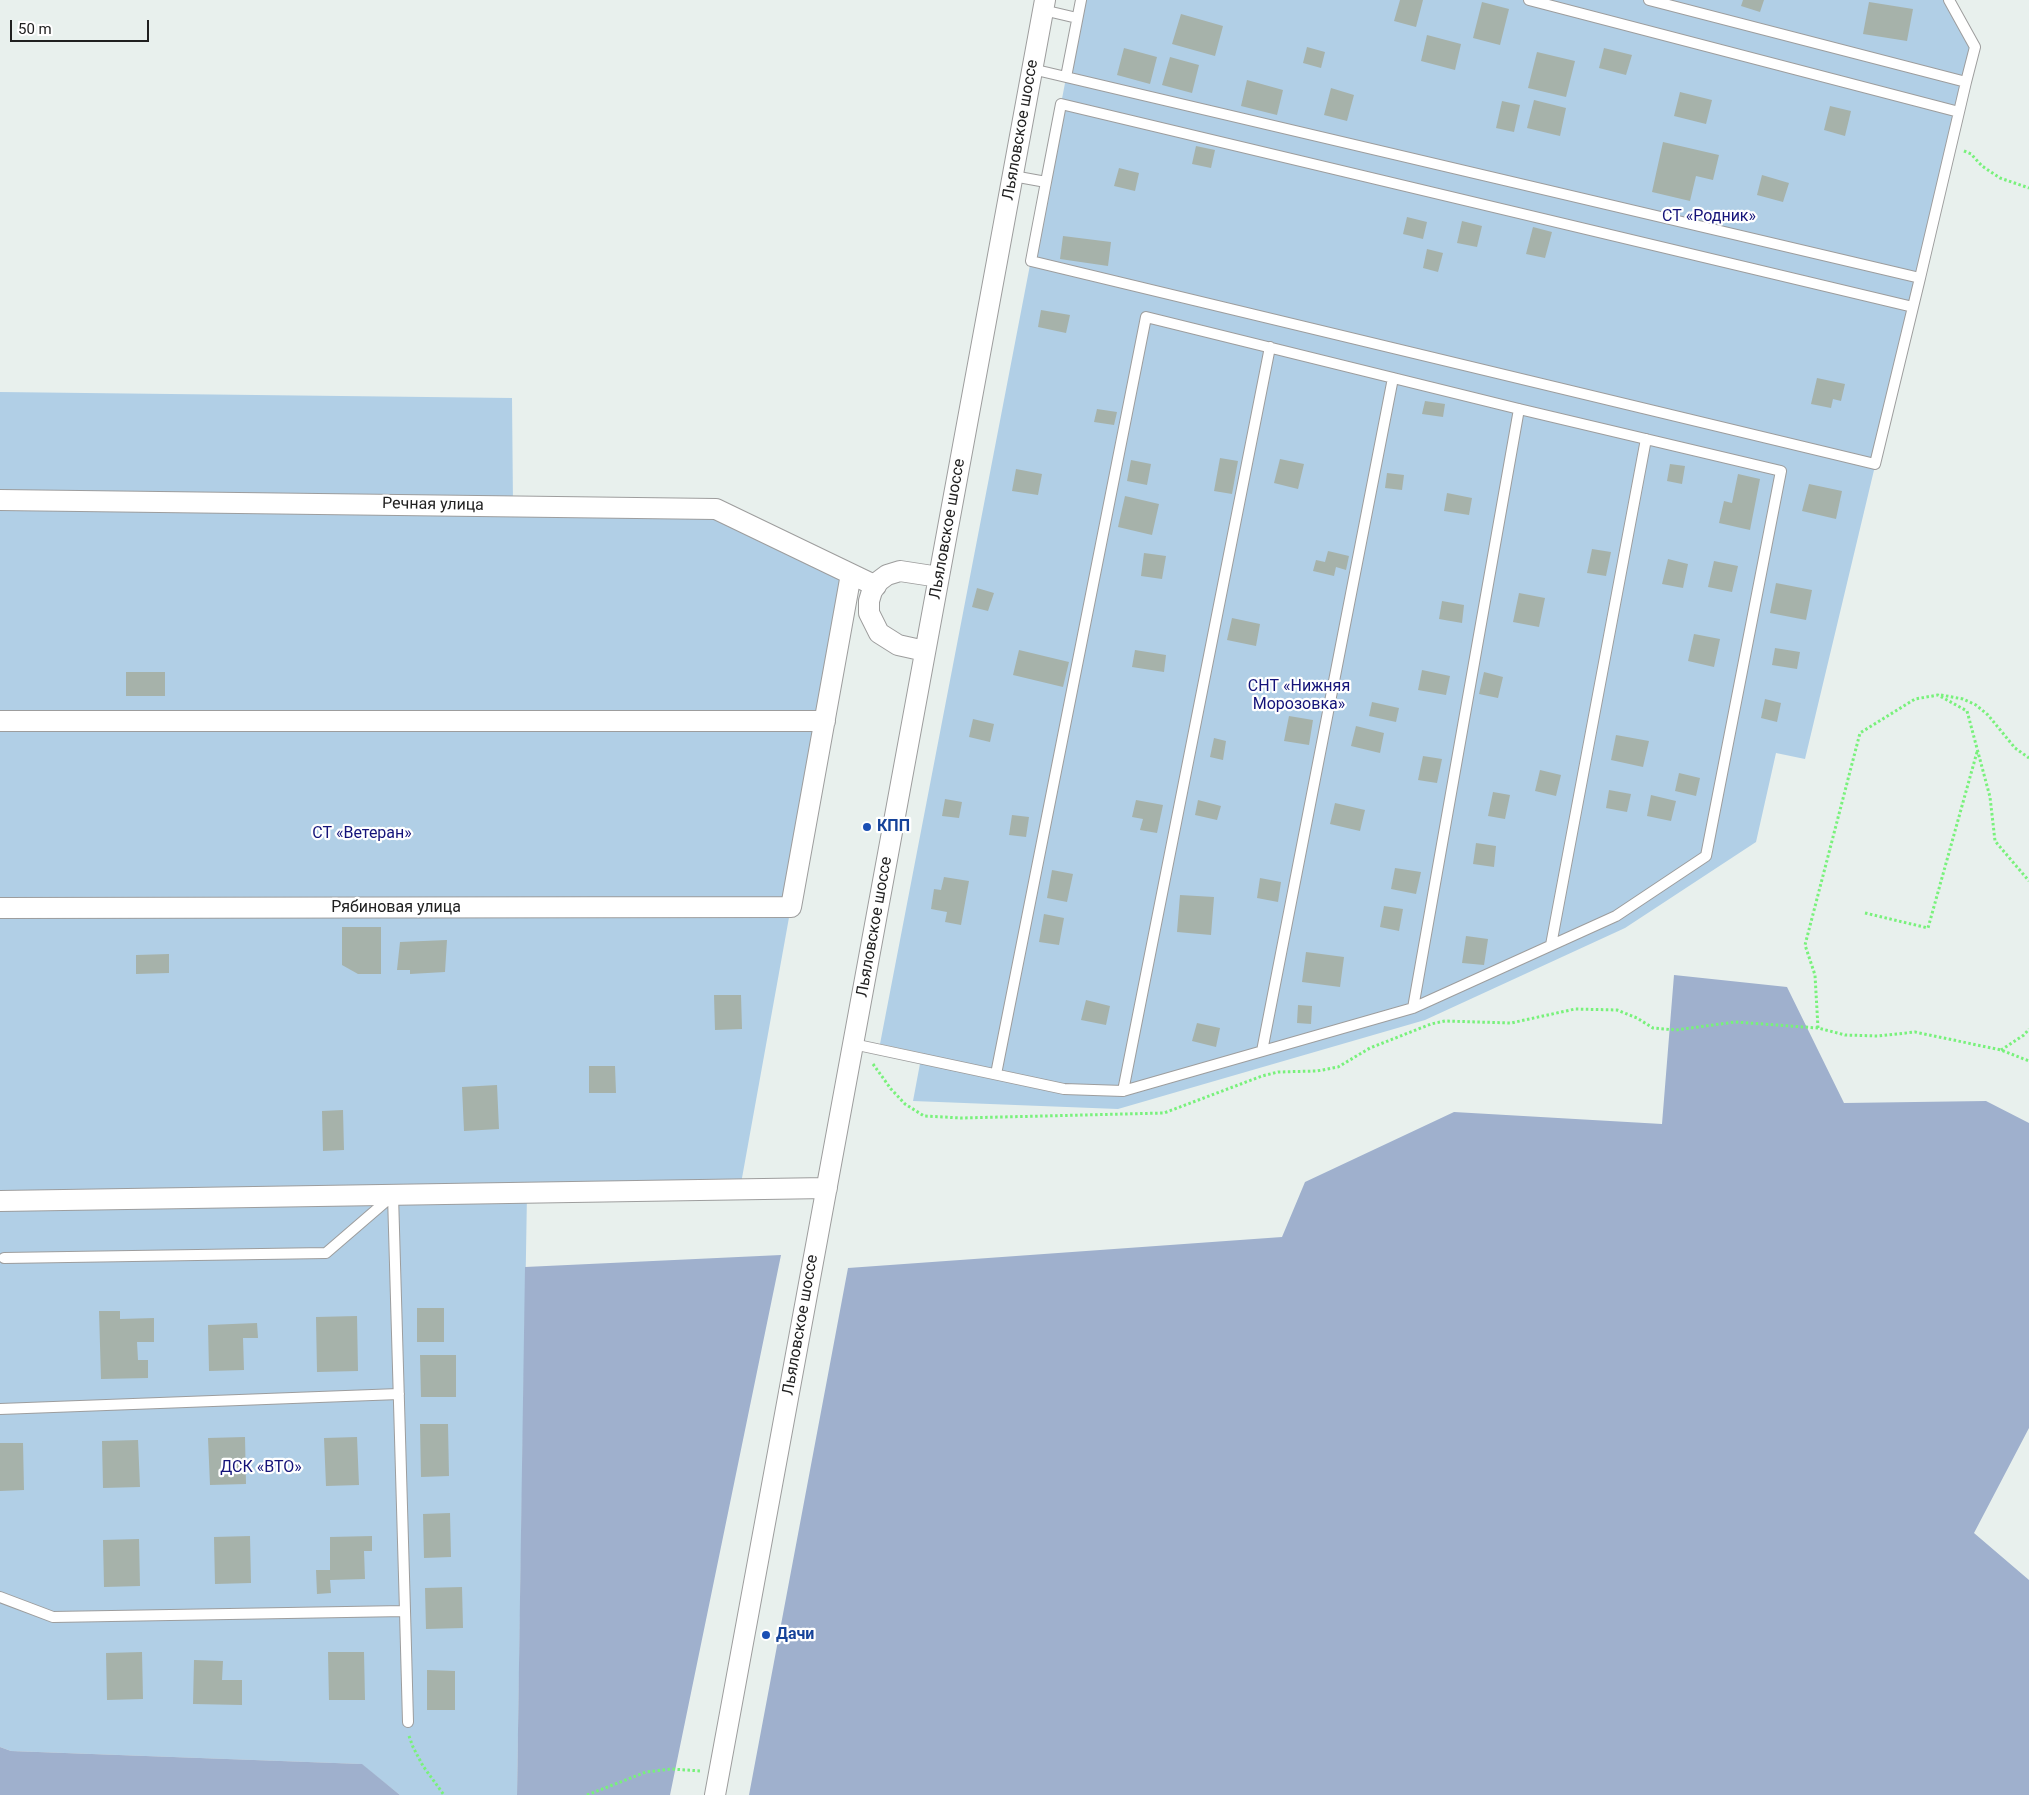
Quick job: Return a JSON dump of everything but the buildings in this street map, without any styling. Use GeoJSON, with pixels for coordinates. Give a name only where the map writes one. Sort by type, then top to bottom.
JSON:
{"type":"FeatureCollection","features":[{"type":"Feature","properties":{"kind":"street","name":"Льяловское шоссе"},"geometry":{"type":"LineString","coordinates":[[715,1795],[1044,5]]}},
{"type":"Feature","properties":{"kind":"street","name":"Речная улица"},"geometry":{"type":"LineString","coordinates":[[0,500],[716,509],[876,586]]}},
{"type":"Feature","properties":{"kind":"street"},"geometry":{"type":"LineString","coordinates":[[925,650],[898,645],[879,632],[869,613],[868,601],[876,586],[887,574],[900,571],[939,577]]}},
{"type":"Feature","properties":{"kind":"street"},"geometry":{"type":"LineString","coordinates":[[0,721],[825,721],[851,574]]}},
{"type":"Feature","properties":{"kind":"street","name":"Рябиновая улица"},"geometry":{"type":"LineString","coordinates":[[0,908],[791,908],[825,721]]}},
{"type":"Feature","properties":{"kind":"street"},"geometry":{"type":"LineString","coordinates":[[0,1201],[827,1188]]}},
{"type":"Feature","properties":{"kind":"lane"},"geometry":{"type":"LineString","coordinates":[[1066,77],[1081,0]]}},
{"type":"Feature","properties":{"kind":"lane"},"geometry":{"type":"LineString","coordinates":[[1529,0],[1959,112]]}},
{"type":"Feature","properties":{"kind":"lane"},"geometry":{"type":"LineString","coordinates":[[1649,0],[1966,82]]}},
{"type":"Feature","properties":{"kind":"lane"},"geometry":{"type":"LineString","coordinates":[[1913,307],[1061,104],[1031,261],[1875,464],[1913,307],[1920,278],[1966,82],[1975,47],[1950,0]]}},
{"type":"Feature","properties":{"kind":"lane"},"geometry":{"type":"LineString","coordinates":[[1044,5],[1077,18]]}},
{"type":"Feature","properties":{"kind":"lane"},"geometry":{"type":"LineString","coordinates":[[1032,69],[1920,278]]}},
{"type":"Feature","properties":{"kind":"lane"},"geometry":{"type":"LineString","coordinates":[[1013,176],[1046,182]]}},
{"type":"Feature","properties":{"kind":"lane"},"geometry":{"type":"LineString","coordinates":[[853,1044],[1064,1089],[1123,1091],[1413,1008],[1616,916],[1706,856],[1781,471],[1146,317],[996,1074]]}},
{"type":"Feature","properties":{"kind":"lane"},"geometry":{"type":"LineString","coordinates":[[1123,1091],[1270,348]]}},
{"type":"Feature","properties":{"kind":"lane"},"geometry":{"type":"LineString","coordinates":[[1262,1051],[1393,378]]}},
{"type":"Feature","properties":{"kind":"lane"},"geometry":{"type":"LineString","coordinates":[[1413,1008],[1519,409]]}},
{"type":"Feature","properties":{"kind":"lane"},"geometry":{"type":"LineString","coordinates":[[1551,945],[1646,439]]}},
{"type":"Feature","properties":{"kind":"lane"},"geometry":{"type":"LineString","coordinates":[[4,1258],[326,1253],[393,1195]]}},
{"type":"Feature","properties":{"kind":"lane"},"geometry":{"type":"LineString","coordinates":[[393,1195],[408,1722]]}},
{"type":"Feature","properties":{"kind":"lane"},"geometry":{"type":"LineString","coordinates":[[0,1409],[399,1394]]}},
{"type":"Feature","properties":{"kind":"lane"},"geometry":{"type":"LineString","coordinates":[[0,1597],[53,1617],[404,1612]]}},
{"type":"Feature","properties":{"kind":"path"},"geometry":{"type":"LineString","coordinates":[[1951,147],[1972,154],[1982,166],[2000,178],[2029,188]]}},
{"type":"Feature","properties":{"kind":"path"},"geometry":{"type":"LineString","coordinates":[[1818,1028],[1815,976],[1805,944],[1860,733],[1914,700],[1938,695],[1963,699],[1976,705],[1988,715],[2015,748],[2029,758]]}},
{"type":"Feature","properties":{"kind":"path"},"geometry":{"type":"LineString","coordinates":[[1938,695],[1967,710],[1990,797],[1994,841],[2029,881]]}},
{"type":"Feature","properties":{"kind":"path"},"geometry":{"type":"LineString","coordinates":[[1866,913],[1928,928],[1978,751]]}},
{"type":"Feature","properties":{"kind":"path"},"geometry":{"type":"LineString","coordinates":[[853,1044],[876,1066],[905,1104],[924,1116],[962,1118],[1104,1116],[1164,1113],[1262,1076],[1278,1072],[1317,1071],[1338,1067],[1370,1048],[1445,1021],[1511,1023],[1575,1009],[1617,1010],[1637,1018],[1653,1028],[1676,1030],[1734,1022],[1818,1028],[1845,1035],[1878,1036],[1915,1032],[2002,1050],[2029,1061]]}},
{"type":"Feature","properties":{"kind":"path"},"geometry":{"type":"LineString","coordinates":[[2002,1050],[2024,1035],[2029,1029]]}},
{"type":"Feature","properties":{"kind":"path"},"geometry":{"type":"LineString","coordinates":[[408,1722],[409,1735],[417,1756],[444,1795]]}},
{"type":"Feature","properties":{"kind":"path"},"geometry":{"type":"LineString","coordinates":[[586,1795],[639,1774],[652,1771],[671,1769],[719,1772]]}},
{"type":"Feature","properties":{"kind":"green space","name":"СНТ «Нижняя Морозовка»"},"geometry":{"type":"Polygon","coordinates":[[[1081,0],[1949,0],[1975,47],[1805,759],[1776,753],[1756,842],[1625,928],[1425,1020],[1118,1109],[913,1101],[922,1053],[880,1044],[1081,0]]]}},
{"type":"Feature","properties":{"kind":"green space","name":"СТ «Ветеран»"},"geometry":{"type":"Polygon","coordinates":[[[0,392],[512,398],[513,506],[716,509],[851,574],[740,1189],[527,1193],[517,1795],[400,1795],[361,1764],[11,1751],[0,1747],[0,392]]]}},
{"type":"Feature","properties":{"kind":"shaded area"},"geometry":{"type":"Polygon","coordinates":[[[1674,975],[1787,987],[1844,1103],[1986,1101],[2029,1123],[2029,1428],[1974,1533],[2029,1580],[2029,1795],[749,1795],[848,1268],[1282,1237],[1305,1182],[1454,1112],[1662,1124],[1674,975]]]}},
{"type":"Feature","properties":{"kind":"shaded area"},"geometry":{"type":"Polygon","coordinates":[[[781,1255],[670,1795],[517,1795],[525,1267],[781,1255]]]}},
{"type":"Feature","properties":{"kind":"shaded area"},"geometry":{"type":"Polygon","coordinates":[[[0,1747],[11,1751],[362,1764],[400,1795],[0,1795],[0,1747]]]}},
{"type":"Feature","properties":{"kind":"place","name":"КПП"},"geometry":{"type":"Point","coordinates":[867,827]}},
{"type":"Feature","properties":{"kind":"place","name":"Дачи"},"geometry":{"type":"Point","coordinates":[766,1635]}},
{"type":"Feature","properties":{"kind":"park label","name":"СТ «Родник»"},"geometry":{"type":"Point","coordinates":[1709,217]}},
{"type":"Feature","properties":{"kind":"park label","name":"ДСК «ВТО»"},"geometry":{"type":"Point","coordinates":[261,1468]}}]}
